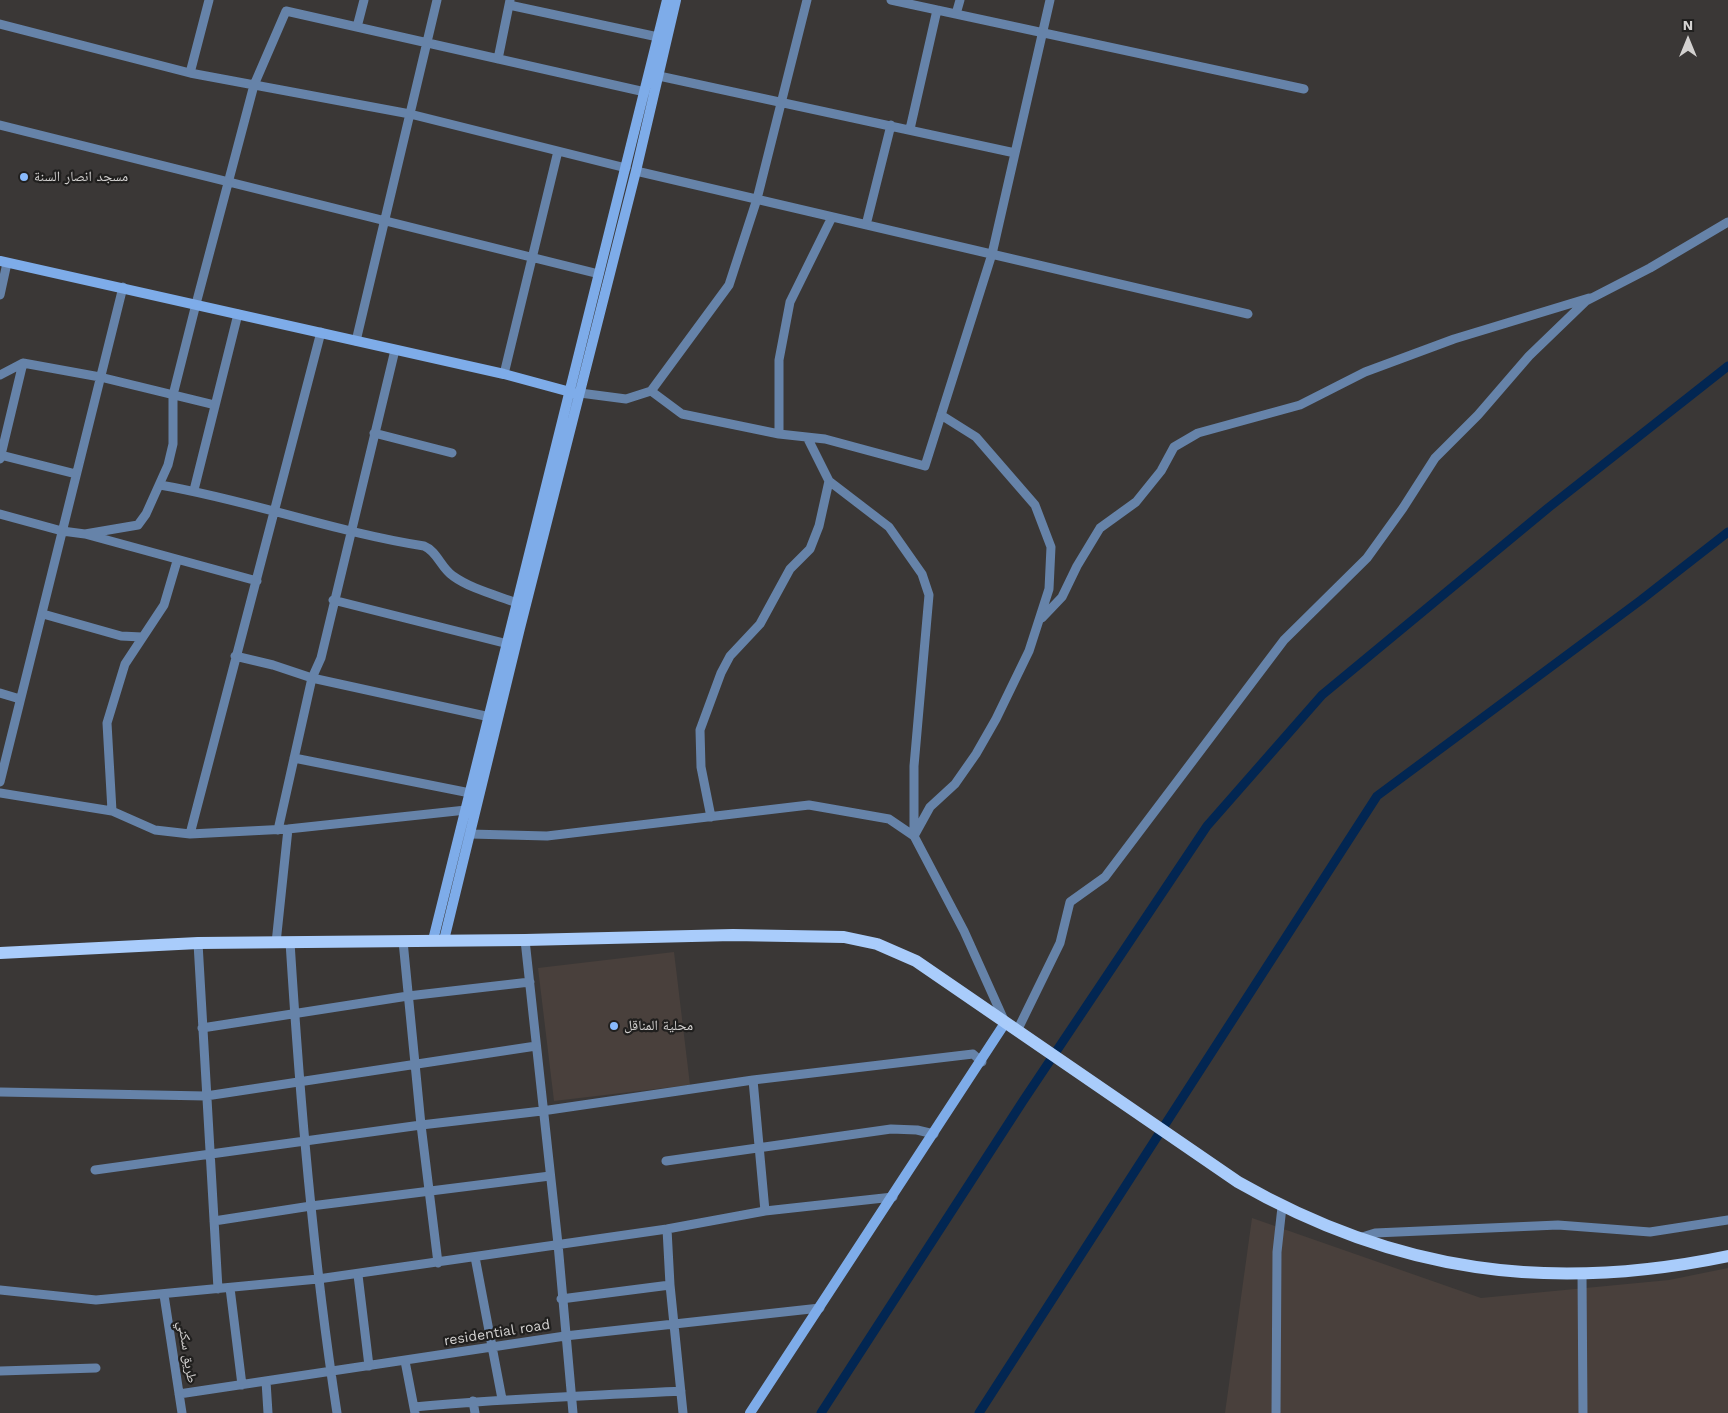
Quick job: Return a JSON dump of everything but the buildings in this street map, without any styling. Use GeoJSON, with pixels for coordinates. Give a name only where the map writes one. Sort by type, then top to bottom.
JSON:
{"type":"FeatureCollection","features":[{"type":"Feature","properties":{"kind":"main road"},"geometry":{"type":"LineString","coordinates":[[0,953],[198,943],[524,940],[733,935],[844,937],[877,944],[916,961],[1238,1182],[1282,1206],[1359,1238],[1405,1253],[1490,1270],[1582,1274],[1630,1272],[1684,1265],[1728,1256]]}},
{"type":"Feature","properties":{"kind":"street"},"geometry":{"type":"LineString","coordinates":[[190,73],[209,0]]}},
{"type":"Feature","properties":{"kind":"street"},"geometry":{"type":"LineString","coordinates":[[357,27],[364,0]]}},
{"type":"Feature","properties":{"kind":"street"},"geometry":{"type":"LineString","coordinates":[[356,341],[437,0]]}},
{"type":"Feature","properties":{"kind":"street"},"geometry":{"type":"LineString","coordinates":[[438,940],[470,834],[580,393],[631,169],[645,92],[667,0]]}},
{"type":"Feature","properties":{"kind":"street"},"geometry":{"type":"LineString","coordinates":[[438,940],[470,793],[569,392],[599,274],[659,76],[676,0]]}},
{"type":"Feature","properties":{"kind":"street"},"geometry":{"type":"LineString","coordinates":[[0,295],[4,262],[123,287],[504,374],[569,392],[626,399],[651,391],[729,285],[757,200],[807,0]]}},
{"type":"Feature","properties":{"kind":"street"},"geometry":{"type":"LineString","coordinates":[[891,0],[1304,88]]}},
{"type":"Feature","properties":{"kind":"street"},"geometry":{"type":"LineString","coordinates":[[956,14],[960,0]]}},
{"type":"Feature","properties":{"kind":"street"},"geometry":{"type":"LineString","coordinates":[[651,391],[682,414],[779,434],[825,439],[925,466],[992,254],[1050,0]]}},
{"type":"Feature","properties":{"kind":"street"},"geometry":{"type":"LineString","coordinates":[[498,59],[510,3],[658,37]]}},
{"type":"Feature","properties":{"kind":"street"},"geometry":{"type":"LineString","coordinates":[[910,129],[936,10]]}},
{"type":"Feature","properties":{"kind":"street"},"geometry":{"type":"LineString","coordinates":[[85,534],[138,525],[146,514],[160,485],[173,444],[173,395],[228,182],[254,85],[286,12],[645,92]]}},
{"type":"Feature","properties":{"kind":"street"},"geometry":{"type":"LineString","coordinates":[[0,24],[190,73],[410,114],[757,200],[1248,314]]}},
{"type":"Feature","properties":{"kind":"street"},"geometry":{"type":"LineString","coordinates":[[659,76],[782,101],[1015,153]]}},
{"type":"Feature","properties":{"kind":"street"},"geometry":{"type":"LineString","coordinates":[[0,125],[599,274]]}},
{"type":"Feature","properties":{"kind":"street"},"geometry":{"type":"LineString","coordinates":[[866,225],[891,125]]}},
{"type":"Feature","properties":{"kind":"street"},"geometry":{"type":"LineString","coordinates":[[504,374],[558,151]]}},
{"type":"Feature","properties":{"kind":"street"},"geometry":{"type":"LineString","coordinates":[[779,434],[779,360],[790,302],[832,217]]}},
{"type":"Feature","properties":{"kind":"street"},"geometry":{"type":"LineString","coordinates":[[1042,618],[1062,598],[1077,566],[1100,528],[1136,502],[1161,471],[1174,447],[1198,433],[1300,405],[1366,372],[1454,338],[1592,297],[1650,268],[1728,222]]}},
{"type":"Feature","properties":{"kind":"street"},"geometry":{"type":"LineString","coordinates":[[0,782],[123,287]]}},
{"type":"Feature","properties":{"kind":"street"},"geometry":{"type":"LineString","coordinates":[[1017,1031],[1060,943],[1070,902],[1105,877],[1290,633],[1343,584],[1367,558],[1403,508],[1435,458],[1473,420],[1529,356],[1592,297]]}},
{"type":"Feature","properties":{"kind":"street"},"geometry":{"type":"LineString","coordinates":[[194,490],[238,314]]}},
{"type":"Feature","properties":{"kind":"street"},"geometry":{"type":"LineString","coordinates":[[190,834],[321,332]]}},
{"type":"Feature","properties":{"kind":"street"},"geometry":{"type":"LineString","coordinates":[[278,830],[312,678],[321,658],[395,350]]}},
{"type":"Feature","properties":{"kind":"street"},"geometry":{"type":"LineString","coordinates":[[23,363],[5,420],[0,457],[76,474]]}},
{"type":"Feature","properties":{"kind":"street"},"geometry":{"type":"LineString","coordinates":[[0,376],[23,363],[100,377],[216,405]]}},
{"type":"Feature","properties":{"kind":"street"},"geometry":{"type":"LineString","coordinates":[[914,836],[930,807],[955,784],[976,754],[1013,688],[1042,618],[1049,589],[1051,547],[1035,505],[976,437],[941,414]]}},
{"type":"Feature","properties":{"kind":"street"},"geometry":{"type":"LineString","coordinates":[[374,433],[452,453]]}},
{"type":"Feature","properties":{"kind":"street"},"geometry":{"type":"LineString","coordinates":[[750,1413],[982,1062],[1005,1023],[964,931],[914,836],[914,766],[929,595],[922,574],[889,527],[829,481],[808,437]]}},
{"type":"Feature","properties":{"kind":"street"},"geometry":{"type":"LineString","coordinates":[[711,817],[702,776],[700,730],[720,673],[730,656],[760,624],[790,569],[810,549],[818,526],[829,481]]}},
{"type":"Feature","properties":{"kind":"street"},"geometry":{"type":"LineString","coordinates":[[160,485],[194,490],[351,532],[427,548],[434,552],[443,567],[455,578],[517,603]]}},
{"type":"Feature","properties":{"kind":"street"},"geometry":{"type":"LineString","coordinates":[[0,514],[62,531],[85,534],[257,581]]}},
{"type":"Feature","properties":{"kind":"street"},"geometry":{"type":"LineString","coordinates":[[112,811],[106,723],[125,664],[164,605],[178,560]]}},
{"type":"Feature","properties":{"kind":"street"},"geometry":{"type":"LineString","coordinates":[[334,600],[508,644]]}},
{"type":"Feature","properties":{"kind":"street"},"geometry":{"type":"LineString","coordinates":[[43,614],[121,636],[142,638]]}},
{"type":"Feature","properties":{"kind":"street"},"geometry":{"type":"LineString","coordinates":[[235,656],[273,664],[312,678],[490,717]]}},
{"type":"Feature","properties":{"kind":"street"},"geometry":{"type":"LineString","coordinates":[[0,694],[20,698]]}},
{"type":"Feature","properties":{"kind":"street"},"geometry":{"type":"LineString","coordinates":[[294,758],[470,793]]}},
{"type":"Feature","properties":{"kind":"street"},"geometry":{"type":"LineString","coordinates":[[0,793],[112,811],[155,830],[190,834],[278,830],[466,810]]}},
{"type":"Feature","properties":{"kind":"street"},"geometry":{"type":"LineString","coordinates":[[470,834],[547,836],[809,805],[889,819],[914,836]]}},
{"type":"Feature","properties":{"kind":"street"},"geometry":{"type":"LineString","coordinates":[[276,943],[288,829]]}},
{"type":"Feature","properties":{"kind":"street"},"geometry":{"type":"LineString","coordinates":[[403,940],[420,1125],[438,1263]]}},
{"type":"Feature","properties":{"kind":"street"},"geometry":{"type":"LineString","coordinates":[[524,940],[558,1244],[561,1300],[573,1413]]}},
{"type":"Feature","properties":{"kind":"street"},"geometry":{"type":"LineString","coordinates":[[290,942],[299,1082],[318,1279],[337,1413]]}},
{"type":"Feature","properties":{"kind":"street"},"geometry":{"type":"LineString","coordinates":[[198,943],[218,1289]]}},
{"type":"Feature","properties":{"kind":"street"},"geometry":{"type":"LineString","coordinates":[[202,1028],[408,996],[530,982]]}},
{"type":"Feature","properties":{"kind":"street"},"geometry":{"type":"LineString","coordinates":[[0,1092],[206,1096],[536,1046]]}},
{"type":"Feature","properties":{"kind":"street"},"geometry":{"type":"LineString","coordinates":[[95,1170],[420,1125],[542,1111],[753,1080],[973,1054],[982,1062]]}},
{"type":"Feature","properties":{"kind":"street"},"geometry":{"type":"LineString","coordinates":[[753,1080],[765,1212]]}},
{"type":"Feature","properties":{"kind":"street"},"geometry":{"type":"LineString","coordinates":[[666,1161],[758,1146],[891,1129],[917,1130],[934,1134]]}},
{"type":"Feature","properties":{"kind":"street"},"geometry":{"type":"LineString","coordinates":[[214,1221],[311,1206],[550,1176]]}},
{"type":"Feature","properties":{"kind":"street"},"geometry":{"type":"LineString","coordinates":[[0,1290],[96,1300],[358,1275],[668,1229],[765,1212],[893,1197]]}},
{"type":"Feature","properties":{"kind":"street"},"geometry":{"type":"LineString","coordinates":[[1276,1413],[1277,1252],[1282,1206]]}},
{"type":"Feature","properties":{"kind":"street"},"geometry":{"type":"LineString","coordinates":[[1359,1238],[1375,1233],[1558,1225],[1650,1232],[1728,1220]]}},
{"type":"Feature","properties":{"kind":"street"},"geometry":{"type":"LineString","coordinates":[[668,1229],[670,1285],[683,1413]]}},
{"type":"Feature","properties":{"kind":"street"},"geometry":{"type":"LineString","coordinates":[[476,1257],[502,1399]]}},
{"type":"Feature","properties":{"kind":"street"},"geometry":{"type":"LineString","coordinates":[[1582,1274],[1583,1413]]}},
{"type":"Feature","properties":{"kind":"street"},"geometry":{"type":"LineString","coordinates":[[358,1275],[369,1366]]}},
{"type":"Feature","properties":{"kind":"street"},"geometry":{"type":"LineString","coordinates":[[561,1300],[670,1285]]}},
{"type":"Feature","properties":{"kind":"street"},"geometry":{"type":"LineString","coordinates":[[230,1288],[242,1384]]}},
{"type":"Feature","properties":{"kind":"street","name":"طريق سكني"},"geometry":{"type":"LineString","coordinates":[[164,1295],[182,1413]]}},
{"type":"Feature","properties":{"kind":"street","name":"residential road"},"geometry":{"type":"LineString","coordinates":[[179,1394],[331,1373],[565,1336],[820,1308]]}},
{"type":"Feature","properties":{"kind":"street"},"geometry":{"type":"LineString","coordinates":[[405,1361],[414,1410],[473,1401],[572,1398],[681,1391]]}},
{"type":"Feature","properties":{"kind":"street"},"geometry":{"type":"LineString","coordinates":[[0,1371],[96,1368]]}},
{"type":"Feature","properties":{"kind":"street"},"geometry":{"type":"LineString","coordinates":[[266,1381],[268,1413]]}},
{"type":"Feature","properties":{"kind":"street"},"geometry":{"type":"LineString","coordinates":[[473,1401],[475,1413]]}},
{"type":"Feature","properties":{"kind":"shaded area","name":"محلية المناقل"},"geometry":{"type":"Polygon","coordinates":[[[674,952],[690,1085],[554,1101],[538,968],[674,952]]]}},
{"type":"Feature","properties":{"kind":"shaded area"},"geometry":{"type":"Polygon","coordinates":[[[1252,1218],[1481,1298],[1669,1280],[1728,1268],[1728,1413],[1225,1413],[1252,1218]]]}},
{"type":"Feature","properties":{"kind":"waterway"},"geometry":{"type":"LineString","coordinates":[[821,1413],[1023,1101],[1207,826],[1322,695],[1548,508],[1728,366]]}},
{"type":"Feature","properties":{"kind":"waterway"},"geometry":{"type":"LineString","coordinates":[[979,1413],[1377,796],[1641,600],[1728,532]]}},
{"type":"Feature","properties":{"kind":"place","name":"مسجد انصار السنة"},"geometry":{"type":"Point","coordinates":[24,177]}},
{"type":"Feature","properties":{"kind":"place","name":"محلية المناقل"},"geometry":{"type":"Point","coordinates":[614,1026]}}]}
